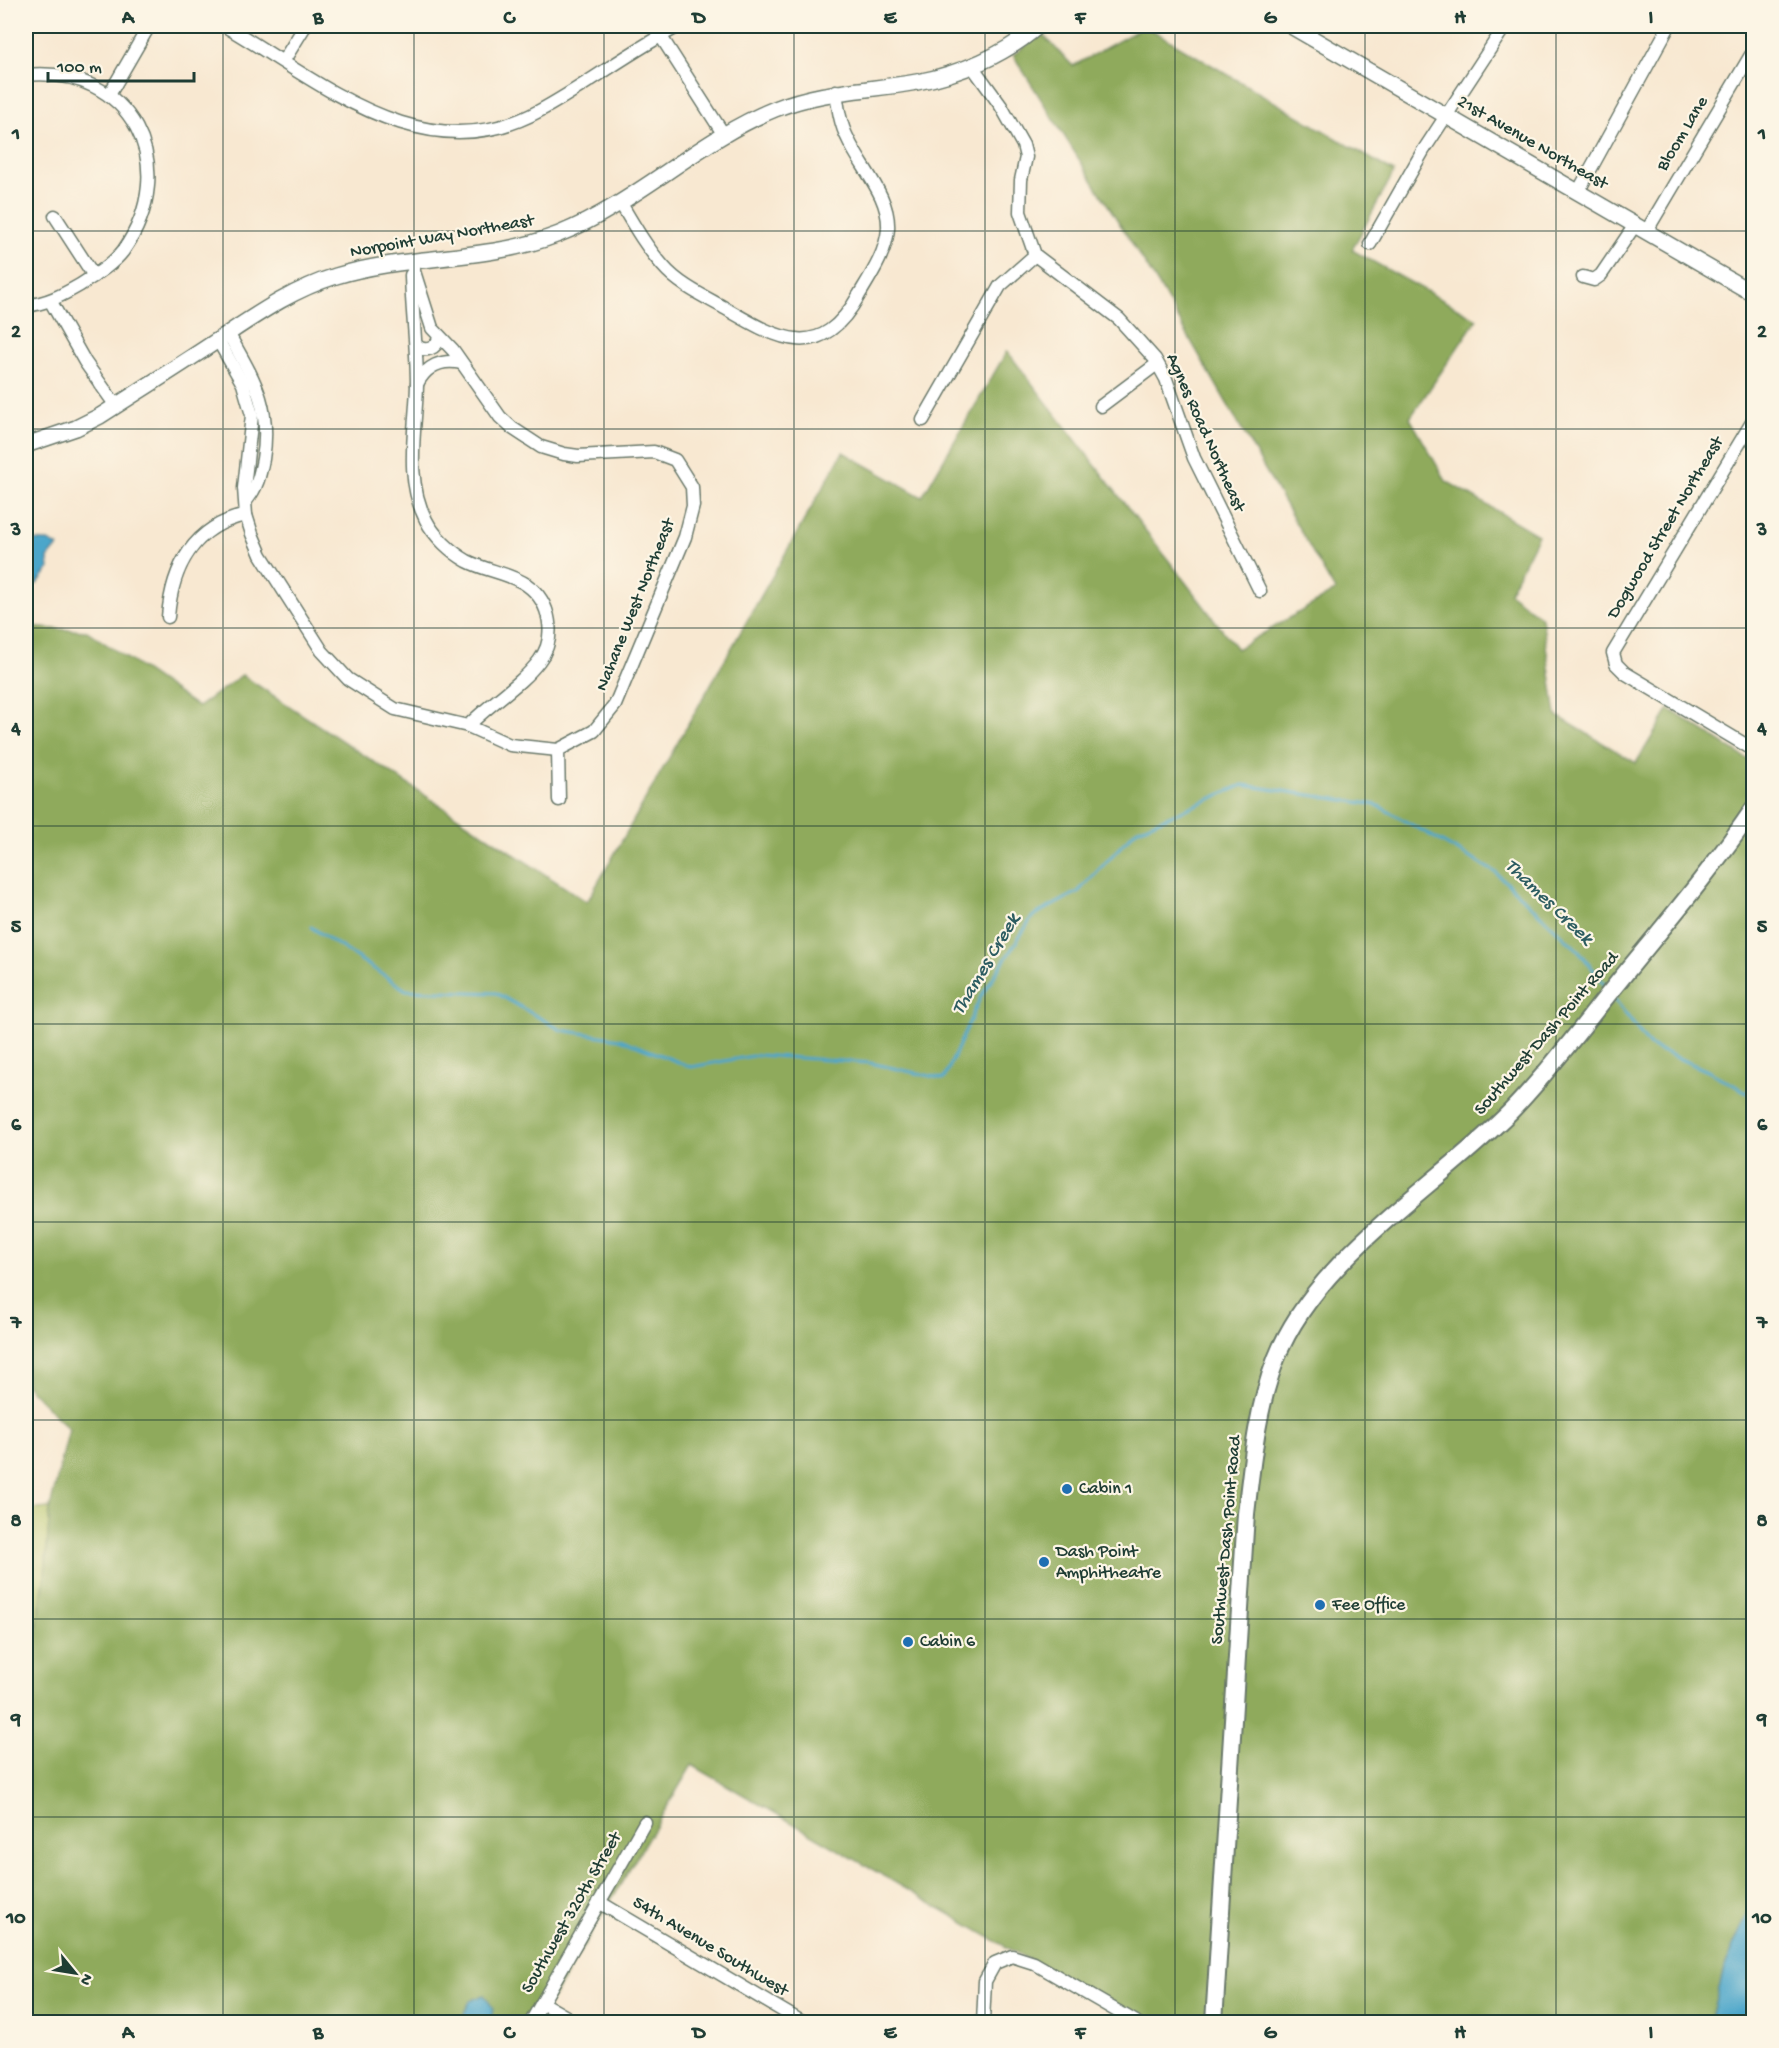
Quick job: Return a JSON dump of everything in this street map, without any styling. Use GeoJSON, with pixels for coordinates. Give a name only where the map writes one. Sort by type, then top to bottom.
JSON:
{"type":"FeatureCollection","features":[{"type":"Feature","properties":{"kind":"main road","name":"Southwest Dash Point Road"},"geometry":{"type":"LineString","coordinates":[[1215,2022],[1246,1514],[1253,1448],[1263,1399],[1276,1359],[1288,1332],[1321,1284],[1353,1252],[1511,1111],[1709,870],[1754,808]]}},
{"type":"Feature","properties":{"kind":"street"},"geometry":{"type":"LineString","coordinates":[[109,95],[149,26]]}},
{"type":"Feature","properties":{"kind":"street"},"geometry":{"type":"LineString","coordinates":[[225,26],[384,119],[429,131],[471,133],[518,121],[541,110],[660,35],[679,26]]}},
{"type":"Feature","properties":{"kind":"street"},"geometry":{"type":"LineString","coordinates":[[284,60],[305,26]]}},
{"type":"Feature","properties":{"kind":"street","name":"Norpoint Way Northeast"},"geometry":{"type":"LineString","coordinates":[[26,445],[76,428],[116,406],[281,298],[303,288],[367,268],[499,250],[536,242],[571,229],[620,202],[724,135],[774,110],[836,91],[917,82],[972,66],[1008,47],[1038,26]]}},
{"type":"Feature","properties":{"kind":"street","name":"21st Avenue Northeast"},"geometry":{"type":"LineString","coordinates":[[1291,26],[1754,294]]}},
{"type":"Feature","properties":{"kind":"street"},"geometry":{"type":"LineString","coordinates":[[1370,244],[1446,116],[1504,26]]}},
{"type":"Feature","properties":{"kind":"street"},"geometry":{"type":"LineString","coordinates":[[1578,192],[1669,26]]}},
{"type":"Feature","properties":{"kind":"street"},"geometry":{"type":"LineString","coordinates":[[660,35],[724,135]]}},
{"type":"Feature","properties":{"kind":"street","name":"Bloom Lane"},"geometry":{"type":"LineString","coordinates":[[1582,277],[1590,280],[1599,277],[1641,229],[1751,55]]}},
{"type":"Feature","properties":{"kind":"street"},"geometry":{"type":"LineString","coordinates":[[923,420],[1000,286],[1035,255],[1020,212],[1021,180],[1026,156],[1023,145],[1001,106],[972,66]]}},
{"type":"Feature","properties":{"kind":"street"},"geometry":{"type":"LineString","coordinates":[[26,75],[56,73],[69,76],[109,95],[124,111],[141,136],[147,155],[149,181],[140,223],[122,252],[94,276],[51,302],[26,306]]}},
{"type":"Feature","properties":{"kind":"street"},"geometry":{"type":"LineString","coordinates":[[620,202],[646,246],[664,268],[700,294],[780,337],[802,339],[822,334],[842,321],[849,312],[880,257],[888,226],[885,204],[847,138],[836,91]]}},
{"type":"Feature","properties":{"kind":"street"},"geometry":{"type":"LineString","coordinates":[[55,216],[94,276]]}},
{"type":"Feature","properties":{"kind":"street","name":"Agnes Road Northeast"},"geometry":{"type":"LineString","coordinates":[[1035,255],[1119,319],[1148,350],[1166,379],[1194,458],[1260,591]]}},
{"type":"Feature","properties":{"kind":"street"},"geometry":{"type":"LineString","coordinates":[[411,262],[411,308],[416,345],[417,385],[413,471],[419,505],[426,521],[445,544],[468,561],[526,584],[541,600],[549,620],[549,637],[538,663],[468,726]]}},
{"type":"Feature","properties":{"kind":"street","name":"Nahane West Northeast"},"geometry":{"type":"LineString","coordinates":[[411,262],[432,328],[500,417],[541,447],[578,456],[654,452],[675,460],[692,487],[693,506],[685,537],[615,705],[594,731],[558,750]]}},
{"type":"Feature","properties":{"kind":"street"},"geometry":{"type":"LineString","coordinates":[[51,302],[85,362],[116,406]]}},
{"type":"Feature","properties":{"kind":"street"},"geometry":{"type":"LineString","coordinates":[[223,337],[243,384],[252,415],[244,488],[246,515],[261,555],[322,651],[348,679],[395,709],[468,726],[510,744],[558,750],[559,800]]}},
{"type":"Feature","properties":{"kind":"street"},"geometry":{"type":"LineString","coordinates":[[416,345],[422,350],[430,349],[436,345],[439,337]]}},
{"type":"Feature","properties":{"kind":"street"},"geometry":{"type":"LineString","coordinates":[[417,385],[425,372],[437,364],[461,363]]}},
{"type":"Feature","properties":{"kind":"street"},"geometry":{"type":"LineString","coordinates":[[1101,406],[1157,364]]}},
{"type":"Feature","properties":{"kind":"street","name":"Dogwood Street Northeast"},"geometry":{"type":"LineString","coordinates":[[1754,418],[1616,646],[1614,657],[1617,666],[1629,676],[1754,750]]}},
{"type":"Feature","properties":{"kind":"street"},"geometry":{"type":"LineString","coordinates":[[168,617],[175,577],[191,545],[221,523],[246,515]]}},
{"type":"Feature","properties":{"kind":"street","name":"Southwest 320th Street"},"geometry":{"type":"LineString","coordinates":[[531,2022],[645,1822]]}},
{"type":"Feature","properties":{"kind":"street","name":"54th Avenue Southwest"},"geometry":{"type":"LineString","coordinates":[[599,1902],[802,2022]]}},
{"type":"Feature","properties":{"kind":"street"},"geometry":{"type":"LineString","coordinates":[[983,2022],[985,1981],[995,1963],[1001,1959],[1022,1958],[1136,2022]]}},
{"type":"Feature","properties":{"kind":"street"},"geometry":{"type":"LineString","coordinates":[[542,2003],[575,2022]]}},
{"type":"Feature","properties":{"kind":"green space"},"geometry":{"type":"Polygon","coordinates":[[[1145,26],[1394,172],[1352,250],[1477,319],[1410,418],[1446,481],[1538,535],[1509,593],[1542,618],[1556,715],[1636,763],[1669,709],[1753,763],[1754,1901],[1725,1965],[1710,2022],[1136,2022],[692,1765],[538,2022],[26,2022],[26,1706],[45,1575],[50,1508],[69,1429],[26,1385],[26,627],[87,631],[198,707],[242,675],[587,902],[843,452],[922,497],[1007,351],[1237,649],[1335,591],[1161,289],[1013,55],[1042,34],[1073,66],[1145,26]]]}},
{"type":"Feature","properties":{"kind":"green space"},"geometry":{"type":"Polygon","coordinates":[[[50,1508],[45,1575],[37,1625],[26,1627],[26,1510],[50,1508]]]}},
{"type":"Feature","properties":{"kind":"water"},"geometry":{"type":"Polygon","coordinates":[[[26,540],[48,541],[58,546],[48,558],[49,569],[37,584],[26,585],[26,540]]]}},
{"type":"Feature","properties":{"kind":"water"},"geometry":{"type":"Polygon","coordinates":[[[1753,1901],[1753,2022],[1710,2022],[1725,1965],[1753,1901]]]}},
{"type":"Feature","properties":{"kind":"water"},"geometry":{"type":"Polygon","coordinates":[[[484,1995],[493,2008],[491,2022],[460,2022],[470,2001],[484,1995]]]}},
{"type":"Feature","properties":{"kind":"waterway","name":"Thames Creek"},"geometry":{"type":"LineString","coordinates":[[311,927],[406,990],[496,993],[561,1030],[620,1039],[691,1067],[758,1055],[870,1063],[944,1079],[980,998],[1033,916],[1078,892],[1136,830],[1243,785],[1377,805],[1495,872],[1580,952],[1607,988]]}},
{"type":"Feature","properties":{"kind":"waterway","name":"Thames Creek"},"geometry":{"type":"LineString","coordinates":[[1612,996],[1650,1046],[1708,1071],[1754,1096]]}},
{"type":"Feature","properties":{"kind":"place","name":"Cabin 1"},"geometry":{"type":"Point","coordinates":[1067,1489]}},
{"type":"Feature","properties":{"kind":"place","name":"Dash Point Amphitheatre"},"geometry":{"type":"Point","coordinates":[1044,1562]}},
{"type":"Feature","properties":{"kind":"place","name":"Fee Office"},"geometry":{"type":"Point","coordinates":[1320,1605]}},
{"type":"Feature","properties":{"kind":"place","name":"Cabin 6"},"geometry":{"type":"Point","coordinates":[908,1642]}}]}
